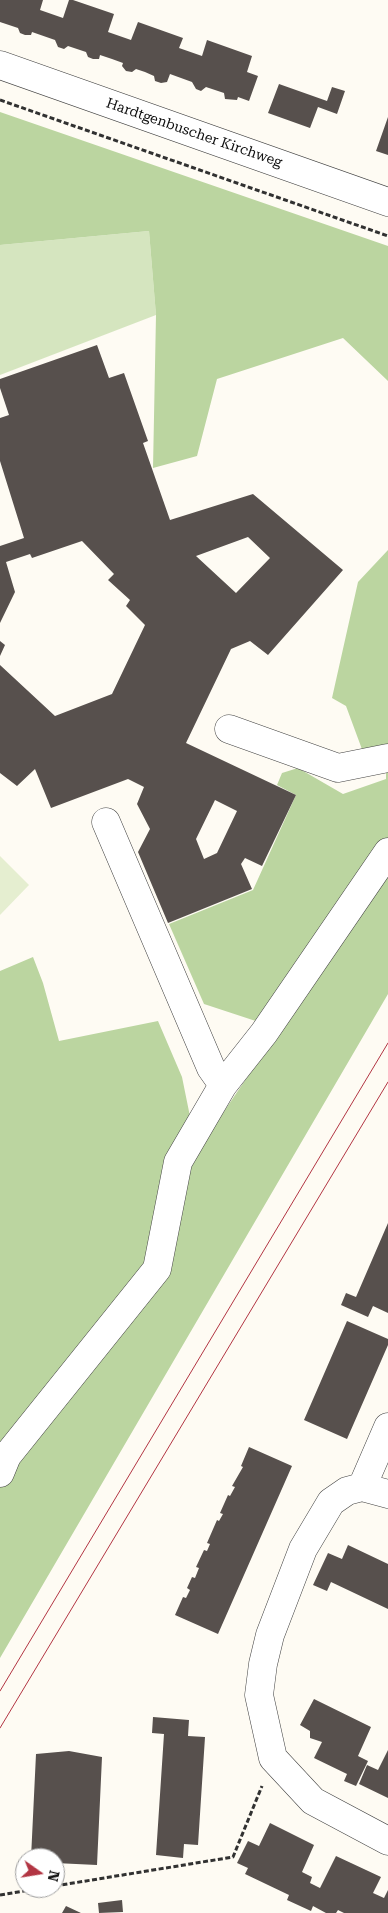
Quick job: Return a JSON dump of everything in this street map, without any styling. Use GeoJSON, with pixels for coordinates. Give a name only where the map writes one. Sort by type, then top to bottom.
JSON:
{"type":"FeatureCollection","features":[{"type":"Feature","properties":{"kind":"street","name":"Hardtgenbuscher Kirchweg"},"geometry":{"type":"LineString","coordinates":[[0,65],[388,202]]}},
{"type":"Feature","properties":{"kind":"street"},"geometry":{"type":"LineString","coordinates":[[229,729],[338,768],[388,758]]}},
{"type":"Feature","properties":{"kind":"street"},"geometry":{"type":"LineString","coordinates":[[106,822],[211,1068],[223,1085]]}},
{"type":"Feature","properties":{"kind":"street"},"geometry":{"type":"LineString","coordinates":[[0,1472],[7,1456],[157,1269],[178,1162],[223,1085],[264,1033],[388,852]]}},
{"type":"Feature","properties":{"kind":"street"},"geometry":{"type":"LineString","coordinates":[[362,1487],[388,1427]]}},
{"type":"Feature","properties":{"kind":"street"},"geometry":{"type":"LineString","coordinates":[[388,1494],[362,1487],[347,1491],[331,1502],[303,1548],[270,1635],[262,1664],[259,1695],[273,1758],[313,1801],[388,1841]]}},
{"type":"Feature","properties":{"kind":"path"},"geometry":{"type":"LineString","coordinates":[[0,100],[388,236]]}},
{"type":"Feature","properties":{"kind":"path"},"geometry":{"type":"LineString","coordinates":[[65,1884],[233,1857],[273,1758]]}},
{"type":"Feature","properties":{"kind":"path"},"geometry":{"type":"LineString","coordinates":[[0,1895],[15,1892]]}},
{"type":"Feature","properties":{"kind":"green space"},"geometry":{"type":"Polygon","coordinates":[[[0,112],[388,246],[388,381],[343,338],[217,379],[197,456],[153,468],[156,315],[149,231],[0,245],[0,112]]]}},
{"type":"Feature","properties":{"kind":"green space"},"geometry":{"type":"Polygon","coordinates":[[[149,231],[156,315],[0,375],[0,245],[149,231]]]}},
{"type":"Feature","properties":{"kind":"green space"},"geometry":{"type":"Polygon","coordinates":[[[388,550],[388,747],[363,752],[346,706],[332,698],[358,582],[388,550]]]}},
{"type":"Feature","properties":{"kind":"green space"},"geometry":{"type":"Polygon","coordinates":[[[298,768],[343,794],[386,779],[386,772],[388,771],[388,994],[0,1658],[0,971],[33,957],[43,983],[59,1041],[158,1021],[182,1077],[197,1151],[280,1029],[204,1004],[169,924],[253,890],[296,795],[277,785],[282,773],[298,768]]]}},
{"type":"Feature","properties":{"kind":"green space"},"geometry":{"type":"Polygon","coordinates":[[[0,856],[29,885],[0,915],[0,856]]]}},
{"type":"Feature","properties":{"kind":"building"},"geometry":{"type":"Polygon","coordinates":[[[0,0],[43,0],[40,10],[63,18],[69,0],[73,0],[114,14],[108,32],[131,40],[138,22],[183,38],[179,48],[202,56],[207,40],[252,56],[247,72],[258,76],[249,101],[238,97],[237,100],[225,99],[224,93],[206,87],[201,91],[196,89],[192,82],[170,74],[167,82],[161,83],[155,81],[154,76],[145,72],[136,69],[132,72],[126,71],[122,66],[123,63],[112,59],[100,55],[99,59],[93,59],[88,57],[86,52],[68,46],[64,49],[58,47],[55,40],[32,32],[31,35],[20,33],[18,28],[0,22],[0,0]]]}},
{"type":"Feature","properties":{"kind":"building"},"geometry":{"type":"Polygon","coordinates":[[[279,84],[327,101],[332,87],[345,91],[337,114],[318,107],[310,128],[268,113],[279,84]]]}},
{"type":"Feature","properties":{"kind":"building"},"geometry":{"type":"Polygon","coordinates":[[[388,117],[388,155],[376,151],[388,117]]]}},
{"type":"Feature","properties":{"kind":"building"},"geometry":{"type":"Polygon","coordinates":[[[97,345],[109,378],[124,373],[148,441],[143,443],[170,520],[253,494],[343,570],[268,655],[250,641],[231,649],[186,743],[296,795],[262,866],[245,858],[241,864],[252,889],[168,923],[138,852],[150,829],[137,804],[144,787],[128,779],[51,808],[35,769],[17,786],[0,773],[0,665],[55,716],[112,694],[145,625],[126,606],[130,600],[108,580],[114,574],[82,541],[32,558],[30,554],[6,562],[15,592],[0,623],[0,546],[24,538],[0,461],[0,418],[9,415],[0,388],[0,379],[97,345]],[[248,537],[196,556],[236,593],[270,558],[248,537]],[[215,800],[196,839],[204,859],[217,853],[237,811],[215,800]]]}},
{"type":"Feature","properties":{"kind":"building"},"geometry":{"type":"Polygon","coordinates":[[[0,641],[5,645],[0,656],[0,641]]]}},
{"type":"Feature","properties":{"kind":"building"},"geometry":{"type":"Polygon","coordinates":[[[388,1223],[388,1313],[373,1306],[368,1317],[341,1305],[346,1293],[356,1297],[388,1223]]]}},
{"type":"Feature","properties":{"kind":"building"},"geometry":{"type":"Polygon","coordinates":[[[347,1321],[388,1339],[388,1345],[347,1439],[304,1420],[347,1321]]]}},
{"type":"Feature","properties":{"kind":"building"},"geometry":{"type":"Polygon","coordinates":[[[249,1447],[292,1466],[218,1634],[175,1615],[183,1597],[186,1598],[190,1590],[187,1588],[192,1577],[195,1578],[199,1568],[196,1567],[204,1550],[207,1551],[210,1544],[207,1543],[217,1520],[219,1521],[223,1514],[220,1513],[228,1495],[230,1496],[235,1487],[232,1486],[243,1467],[241,1466],[249,1447]]]}},
{"type":"Feature","properties":{"kind":"building"},"geometry":{"type":"Polygon","coordinates":[[[348,1545],[388,1564],[388,1609],[331,1582],[327,1591],[313,1585],[328,1553],[342,1559],[348,1545]]]}},
{"type":"Feature","properties":{"kind":"building"},"geometry":{"type":"Polygon","coordinates":[[[314,1699],[371,1727],[358,1756],[368,1761],[356,1786],[344,1781],[347,1774],[314,1758],[322,1742],[310,1738],[310,1731],[300,1725],[314,1699]]]}},
{"type":"Feature","properties":{"kind":"building"},"geometry":{"type":"Polygon","coordinates":[[[153,1717],[189,1720],[188,1736],[205,1737],[198,1845],[184,1844],[183,1858],[156,1855],[164,1734],[152,1733],[153,1717]]]}},
{"type":"Feature","properties":{"kind":"building"},"geometry":{"type":"Polygon","coordinates":[[[388,1750],[388,1798],[359,1784],[367,1765],[378,1770],[388,1750]]]}},
{"type":"Feature","properties":{"kind":"building"},"geometry":{"type":"Polygon","coordinates":[[[69,1751],[102,1757],[97,1865],[65,1863],[65,1848],[31,1848],[36,1754],[69,1751]]]}},
{"type":"Feature","properties":{"kind":"building"},"geometry":{"type":"Polygon","coordinates":[[[270,1823],[314,1845],[302,1872],[312,1877],[310,1883],[320,1888],[336,1856],[381,1877],[373,1893],[384,1898],[388,1890],[388,1913],[344,1913],[338,1910],[336,1913],[326,1913],[313,1906],[311,1911],[287,1900],[289,1895],[245,1874],[248,1868],[237,1863],[248,1841],[259,1846],[270,1823]]]}},
{"type":"Feature","properties":{"kind":"building"},"geometry":{"type":"Polygon","coordinates":[[[122,1900],[123,1912],[99,1913],[98,1903],[122,1900]]]}},
{"type":"Feature","properties":{"kind":"building"},"geometry":{"type":"Polygon","coordinates":[[[66,1906],[81,1913],[62,1913],[66,1906]]]}},
{"type":"Feature","properties":{"kind":"tram line"},"geometry":{"type":"LineString","coordinates":[[0,1691],[388,1043]]}},
{"type":"Feature","properties":{"kind":"tram line"},"geometry":{"type":"LineString","coordinates":[[0,1728],[388,1082]]}}]}
